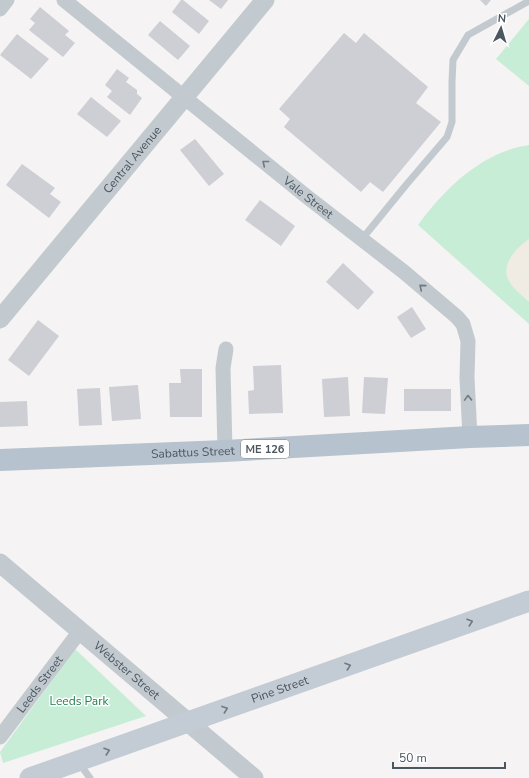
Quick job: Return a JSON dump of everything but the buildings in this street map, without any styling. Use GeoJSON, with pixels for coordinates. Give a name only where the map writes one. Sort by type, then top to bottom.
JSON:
{"type":"FeatureCollection","features":[{"type":"Feature","properties":{"kind":"main road","name":"Sabattus Street"},"geometry":{"type":"LineString","coordinates":[[0,460],[225,451],[529,435]]}},
{"type":"Feature","properties":{"kind":"main road","name":"Pine Street"},"geometry":{"type":"LineString","coordinates":[[30,778],[529,602]]}},
{"type":"Feature","properties":{"kind":"street"},"geometry":{"type":"LineString","coordinates":[[0,9],[7,0]]}},
{"type":"Feature","properties":{"kind":"street","name":"Vale Street"},"geometry":{"type":"LineString","coordinates":[[64,0],[428,292],[457,317],[463,324],[468,341],[467,378],[470,437]]}},
{"type":"Feature","properties":{"kind":"street","name":"Central Avenue"},"geometry":{"type":"LineString","coordinates":[[0,319],[264,0]]}},
{"type":"Feature","properties":{"kind":"street"},"geometry":{"type":"LineString","coordinates":[[225,451],[223,368],[226,349]]}},
{"type":"Feature","properties":{"kind":"street","name":"Webster Street"},"geometry":{"type":"LineString","coordinates":[[0,563],[254,778]]}},
{"type":"Feature","properties":{"kind":"street","name":"Leeds Street"},"geometry":{"type":"LineString","coordinates":[[0,738],[80,631]]}},
{"type":"Feature","properties":{"kind":"lane"},"geometry":{"type":"LineString","coordinates":[[362,239],[447,137],[452,122],[453,60],[468,35],[529,1]]}},
{"type":"Feature","properties":{"kind":"lane"},"geometry":{"type":"LineString","coordinates":[[78,761],[90,778]]}},
{"type":"Feature","properties":{"kind":"green space"},"geometry":{"type":"Polygon","coordinates":[[[529,19],[529,86],[496,59],[529,19]]]}},
{"type":"Feature","properties":{"kind":"green space"},"geometry":{"type":"Polygon","coordinates":[[[529,145],[529,324],[418,225],[440,198],[466,174],[496,155],[529,145]]]}},
{"type":"Feature","properties":{"kind":"green space","name":"Leeds Park"},"geometry":{"type":"Polygon","coordinates":[[[75,649],[146,716],[3,763],[0,752],[75,649]]]}},
{"type":"Feature","properties":{"kind":"sand"},"geometry":{"type":"Polygon","coordinates":[[[529,239],[529,302],[511,284],[506,269],[511,257],[519,247],[529,239]]]}}]}
